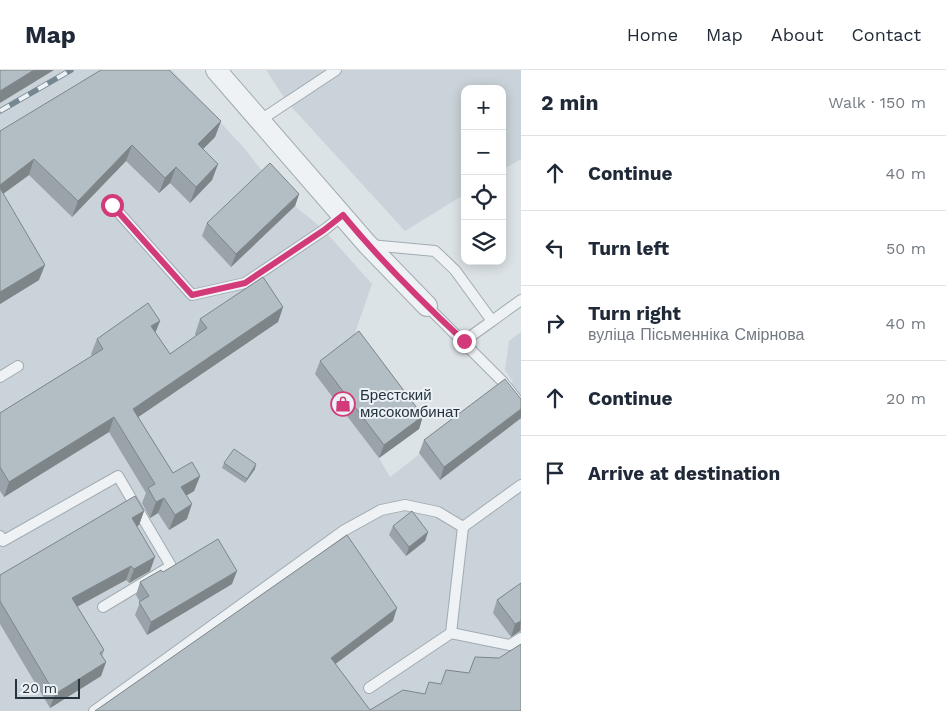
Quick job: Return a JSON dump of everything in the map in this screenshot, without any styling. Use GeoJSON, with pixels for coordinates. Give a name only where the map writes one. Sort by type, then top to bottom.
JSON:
{"type":"FeatureCollection","features":[{"type":"Feature","properties":{"kind":"street"},"geometry":{"type":"LineString","coordinates":[[216,70],[367,244],[427,306]]}},
{"type":"Feature","properties":{"kind":"lane"},"geometry":{"type":"LineString","coordinates":[[259,120],[336,70]]}},
{"type":"Feature","properties":{"kind":"lane"},"geometry":{"type":"LineString","coordinates":[[112,205],[192,295],[245,283],[343,215]]}},
{"type":"Feature","properties":{"kind":"lane"},"geometry":{"type":"LineString","coordinates":[[367,244],[435,251],[455,270],[492,321]]}},
{"type":"Feature","properties":{"kind":"lane"},"geometry":{"type":"LineString","coordinates":[[464,341],[521,300]]}},
{"type":"Feature","properties":{"kind":"lane"},"geometry":{"type":"LineString","coordinates":[[427,306],[503,382],[521,406]]}},
{"type":"Feature","properties":{"kind":"lane"},"geometry":{"type":"LineString","coordinates":[[0,377],[18,366]]}},
{"type":"Feature","properties":{"kind":"lane"},"geometry":{"type":"LineString","coordinates":[[0,536],[3,541],[118,476],[170,566],[103,608]]}},
{"type":"Feature","properties":{"kind":"lane"},"geometry":{"type":"LineString","coordinates":[[451,633],[463,527],[521,485]]}},
{"type":"Feature","properties":{"kind":"lane"},"geometry":{"type":"LineString","coordinates":[[94,711],[343,531],[381,510],[405,505],[438,512],[463,527]]}},
{"type":"Feature","properties":{"kind":"lane"},"geometry":{"type":"LineString","coordinates":[[369,688],[451,633],[510,645],[521,638]]}},
{"type":"Feature","properties":{"kind":"shaded area"},"geometry":{"type":"Polygon","coordinates":[[[0,70],[172,70],[245,149],[266,176],[295,206],[324,230],[372,284],[354,336],[419,429],[379,458],[390,477],[513,382],[505,370],[509,341],[521,332],[521,711],[0,711],[0,70]]]}},
{"type":"Feature","properties":{"kind":"shaded area"},"geometry":{"type":"Polygon","coordinates":[[[266,70],[521,70],[521,159],[506,168],[506,85],[461,85],[461,196],[405,231],[287,102],[266,70]]]}},
{"type":"Feature","properties":{"kind":"building"},"geometry":{"type":"Polygon","coordinates":[[[0,70],[34,70],[0,91],[0,70]]]}},
{"type":"Feature","properties":{"kind":"building"},"geometry":{"type":"Polygon","coordinates":[[[101,70],[169,70],[221,121],[198,144],[218,164],[196,187],[176,167],[165,178],[132,145],[78,201],[34,159],[0,185],[0,131],[101,70]]]}},
{"type":"Feature","properties":{"kind":"building"},"geometry":{"type":"Polygon","coordinates":[[[270,163],[299,194],[236,254],[207,223],[270,163]]]}},
{"type":"Feature","properties":{"kind":"building"},"geometry":{"type":"Polygon","coordinates":[[[0,188],[45,265],[0,292],[0,188]]]}},
{"type":"Feature","properties":{"kind":"building"},"geometry":{"type":"Polygon","coordinates":[[[263,277],[283,307],[133,409],[173,473],[192,462],[200,476],[181,487],[192,504],[175,515],[164,498],[156,502],[148,488],[155,484],[114,417],[9,482],[0,467],[0,413],[103,349],[97,339],[148,303],[160,321],[151,326],[170,354],[207,328],[200,319],[263,277]]]}},
{"type":"Feature","properties":{"kind":"building"},"geometry":{"type":"Polygon","coordinates":[[[359,331],[423,416],[384,445],[320,361],[359,331]]]}},
{"type":"Feature","properties":{"kind":"building"},"geometry":{"type":"Polygon","coordinates":[[[505,379],[521,399],[521,409],[444,467],[424,440],[505,379]]]}},
{"type":"Feature","properties":{"kind":"building"},"geometry":{"type":"Polygon","coordinates":[[[234,449],[256,464],[247,479],[224,463],[234,449]]]}},
{"type":"Feature","properties":{"kind":"building"},"geometry":{"type":"Polygon","coordinates":[[[135,496],[144,511],[132,518],[155,557],[134,569],[131,566],[72,598],[104,650],[100,653],[106,662],[55,694],[0,601],[0,575],[135,496]]]}},
{"type":"Feature","properties":{"kind":"building"},"geometry":{"type":"Polygon","coordinates":[[[412,511],[428,532],[409,547],[393,526],[412,511]]]}},
{"type":"Feature","properties":{"kind":"building"},"geometry":{"type":"Polygon","coordinates":[[[347,535],[397,608],[331,658],[370,710],[403,690],[425,694],[429,682],[441,684],[446,670],[469,673],[475,657],[499,658],[521,644],[521,711],[95,711],[347,535]]]}},
{"type":"Feature","properties":{"kind":"building"},"geometry":{"type":"Polygon","coordinates":[[[218,539],[237,571],[151,622],[139,602],[149,596],[140,582],[161,570],[163,572],[218,539]]]}},
{"type":"Feature","properties":{"kind":"building"},"geometry":{"type":"Polygon","coordinates":[[[521,583],[521,621],[515,624],[497,600],[521,583]]]}},
{"type":"Feature","properties":{"kind":"railway"},"geometry":{"type":"LineString","coordinates":[[0,111],[71,70]]}},
{"type":"Feature","properties":{"kind":"place","name":"Брестский мясокомбинат"},"geometry":{"type":"Point","coordinates":[343,404]}},
{"type":"Feature","properties":{"kind":"route"},"geometry":{"type":"LineString","coordinates":[[112,205],[192,295],[245,283],[343,215],[367,244],[464,341]]}}]}
